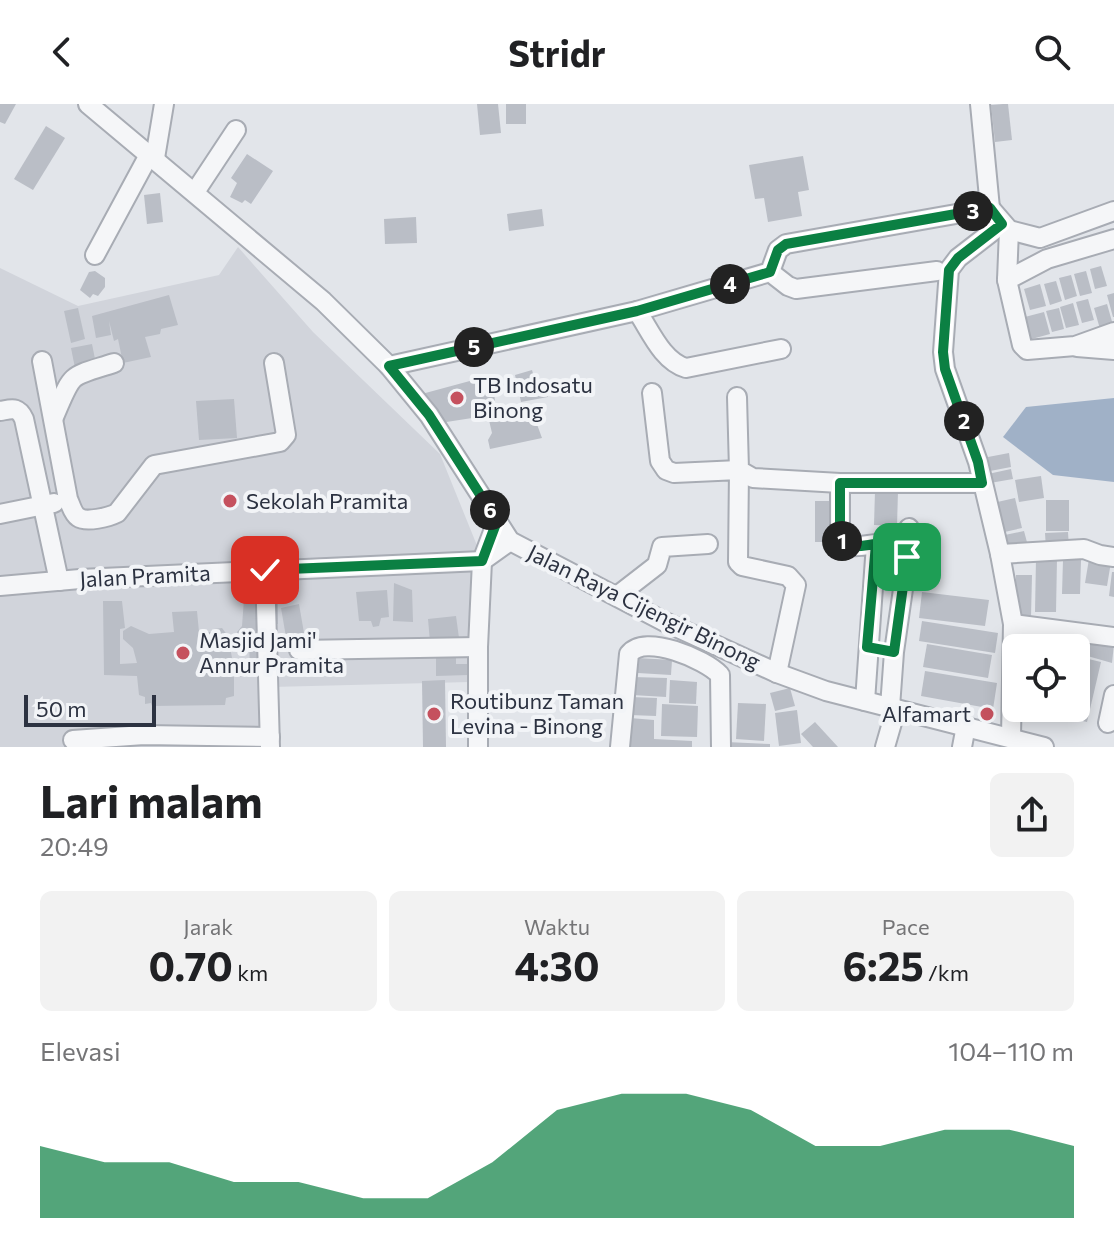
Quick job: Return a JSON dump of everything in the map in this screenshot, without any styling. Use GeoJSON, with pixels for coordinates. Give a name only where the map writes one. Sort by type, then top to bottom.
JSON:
{"type":"FeatureCollection","features":[{"type":"Feature","properties":{"kind":"street","name":"Jalan Raya Cijengir Binong"},"geometry":{"type":"LineString","coordinates":[[88,104],[323,301],[389,366],[429,415],[510,541],[665,622],[777,673],[865,701],[1044,747]]}},
{"type":"Feature","properties":{"kind":"street"},"geometry":{"type":"LineString","coordinates":[[95,255],[152,156],[164,104]]}},
{"type":"Feature","properties":{"kind":"street"},"geometry":{"type":"LineString","coordinates":[[980,104],[990,208],[1006,227],[1040,238],[1114,211]]}},
{"type":"Feature","properties":{"kind":"street"},"geometry":{"type":"LineString","coordinates":[[195,192],[236,130]]}},
{"type":"Feature","properties":{"kind":"street"},"geometry":{"type":"LineString","coordinates":[[770,272],[778,250],[786,244],[990,208]]}},
{"type":"Feature","properties":{"kind":"street"},"geometry":{"type":"LineString","coordinates":[[1006,227],[1007,280],[1022,345],[1027,350],[1075,346],[1114,350]]}},
{"type":"Feature","properties":{"kind":"street"},"geometry":{"type":"LineString","coordinates":[[1006,227],[958,258],[949,270],[943,352],[945,369],[978,462],[1013,624],[1011,737]]}},
{"type":"Feature","properties":{"kind":"street"},"geometry":{"type":"LineString","coordinates":[[1040,238],[1047,259]]}},
{"type":"Feature","properties":{"kind":"street"},"geometry":{"type":"LineString","coordinates":[[1007,280],[1047,259],[1114,239]]}},
{"type":"Feature","properties":{"kind":"street"},"geometry":{"type":"LineString","coordinates":[[770,272],[796,289],[937,271]]}},
{"type":"Feature","properties":{"kind":"street"},"geometry":{"type":"LineString","coordinates":[[389,366],[637,311],[770,272]]}},
{"type":"Feature","properties":{"kind":"street"},"geometry":{"type":"LineString","coordinates":[[637,311],[668,358],[686,368],[781,349]]}},
{"type":"Feature","properties":{"kind":"street"},"geometry":{"type":"LineString","coordinates":[[1075,346],[1114,332]]}},
{"type":"Feature","properties":{"kind":"street"},"geometry":{"type":"LineString","coordinates":[[42,361],[68,499],[78,518],[109,517],[117,513],[154,465],[280,442],[286,435],[285,415],[274,363]]}},
{"type":"Feature","properties":{"kind":"street"},"geometry":{"type":"LineString","coordinates":[[54,417],[67,384],[78,373],[114,363]]}},
{"type":"Feature","properties":{"kind":"street"},"geometry":{"type":"LineString","coordinates":[[652,393],[660,461],[666,470],[674,473],[739,470],[753,478],[840,483],[982,483]]}},
{"type":"Feature","properties":{"kind":"street"},"geometry":{"type":"LineString","coordinates":[[737,397],[738,562],[742,566],[788,576],[796,585],[777,673]]}},
{"type":"Feature","properties":{"kind":"street"},"geometry":{"type":"LineString","coordinates":[[0,411],[15,408],[20,411],[59,581]]}},
{"type":"Feature","properties":{"kind":"street"},"geometry":{"type":"LineString","coordinates":[[840,483],[840,538],[848,546],[876,544],[865,701]]}},
{"type":"Feature","properties":{"kind":"street"},"geometry":{"type":"LineString","coordinates":[[0,514],[68,499]]}},
{"type":"Feature","properties":{"kind":"street"},"geometry":{"type":"LineString","coordinates":[[478,747],[482,561],[497,521]]}},
{"type":"Feature","properties":{"kind":"street"},"geometry":{"type":"LineString","coordinates":[[885,747],[893,708],[894,652],[909,528]]}},
{"type":"Feature","properties":{"kind":"street"},"geometry":{"type":"LineString","coordinates":[[482,561],[510,541]]}},
{"type":"Feature","properties":{"kind":"street"},"geometry":{"type":"LineString","coordinates":[[617,596],[658,564],[662,547],[708,544]]}},
{"type":"Feature","properties":{"kind":"street"},"geometry":{"type":"LineString","coordinates":[[1000,554],[1084,549],[1114,557]]}},
{"type":"Feature","properties":{"kind":"street","name":"Jalan Pramita"},"geometry":{"type":"LineString","coordinates":[[0,586],[482,561]]}},
{"type":"Feature","properties":{"kind":"street"},"geometry":{"type":"LineString","coordinates":[[73,740],[135,735],[270,742],[265,570]]}},
{"type":"Feature","properties":{"kind":"street"},"geometry":{"type":"LineString","coordinates":[[1013,624],[1114,637]]}},
{"type":"Feature","properties":{"kind":"street"},"geometry":{"type":"LineString","coordinates":[[620,747],[629,654],[634,647],[642,645],[682,653],[715,669],[720,675],[721,747]]}},
{"type":"Feature","properties":{"kind":"street"},"geometry":{"type":"LineString","coordinates":[[299,650],[478,647]]}},
{"type":"Feature","properties":{"kind":"street"},"geometry":{"type":"LineString","coordinates":[[867,647],[894,652]]}},
{"type":"Feature","properties":{"kind":"street"},"geometry":{"type":"LineString","coordinates":[[1108,723],[1114,695]]}},
{"type":"Feature","properties":{"kind":"street"},"geometry":{"type":"LineString","coordinates":[[962,747],[966,726]]}},
{"type":"Feature","properties":{"kind":"shaded area","name":"Sekolah Pramita"},"geometry":{"type":"Polygon","coordinates":[[[238,247],[313,332],[440,454],[478,548],[470,682],[271,687],[271,747],[0,747],[0,268],[78,306],[219,275],[238,247]]]}},
{"type":"Feature","properties":{"kind":"water"},"geometry":{"type":"Polygon","coordinates":[[[1114,398],[1114,482],[1053,475],[1003,437],[1026,407],[1114,398]]]}},
{"type":"Feature","properties":{"kind":"building"},"geometry":{"type":"Polygon","coordinates":[[[0,104],[16,104],[5,124],[0,122],[0,104]]]}},
{"type":"Feature","properties":{"kind":"building"},"geometry":{"type":"Polygon","coordinates":[[[477,104],[498,104],[501,133],[480,135],[477,104]]]}},
{"type":"Feature","properties":{"kind":"building"},"geometry":{"type":"Polygon","coordinates":[[[506,104],[526,104],[526,124],[506,124],[506,104]]]}},
{"type":"Feature","properties":{"kind":"building"},"geometry":{"type":"Polygon","coordinates":[[[1008,104],[1012,140],[995,142],[991,105],[1008,104]]]}},
{"type":"Feature","properties":{"kind":"building"},"geometry":{"type":"Polygon","coordinates":[[[46,126],[65,138],[33,190],[14,179],[46,126]]]}},
{"type":"Feature","properties":{"kind":"building"},"geometry":{"type":"Polygon","coordinates":[[[247,154],[273,171],[251,204],[230,197],[237,183],[231,178],[247,154]]]}},
{"type":"Feature","properties":{"kind":"building"},"geometry":{"type":"Polygon","coordinates":[[[803,156],[809,190],[798,192],[802,216],[768,222],[764,198],[755,199],[749,165],[803,156]]]}},
{"type":"Feature","properties":{"kind":"building"},"geometry":{"type":"Polygon","coordinates":[[[160,193],[163,222],[147,224],[144,195],[160,193]]]}},
{"type":"Feature","properties":{"kind":"building"},"geometry":{"type":"Polygon","coordinates":[[[542,209],[544,226],[509,231],[507,214],[542,209]]]}},
{"type":"Feature","properties":{"kind":"building"},"geometry":{"type":"Polygon","coordinates":[[[416,217],[417,243],[385,244],[384,219],[416,217]]]}},
{"type":"Feature","properties":{"kind":"building"},"geometry":{"type":"Polygon","coordinates":[[[1101,266],[1107,286],[1095,289],[1090,269],[1101,266]]]}},
{"type":"Feature","properties":{"kind":"building"},"geometry":{"type":"Polygon","coordinates":[[[95,271],[105,278],[105,287],[98,296],[93,294],[90,298],[80,290],[89,272],[95,271]]]}},
{"type":"Feature","properties":{"kind":"building"},"geometry":{"type":"Polygon","coordinates":[[[1086,271],[1092,293],[1080,296],[1074,274],[1086,271]]]}},
{"type":"Feature","properties":{"kind":"building"},"geometry":{"type":"Polygon","coordinates":[[[1071,275],[1077,296],[1065,300],[1059,278],[1071,275]]]}},
{"type":"Feature","properties":{"kind":"building"},"geometry":{"type":"Polygon","coordinates":[[[1056,281],[1062,301],[1050,305],[1044,284],[1056,281]]]}},
{"type":"Feature","properties":{"kind":"building"},"geometry":{"type":"Polygon","coordinates":[[[1040,284],[1046,306],[1030,310],[1024,289],[1040,284]]]}},
{"type":"Feature","properties":{"kind":"building"},"geometry":{"type":"Polygon","coordinates":[[[1114,293],[1114,317],[1113,317],[1107,295],[1114,293]]]}},
{"type":"Feature","properties":{"kind":"building"},"geometry":{"type":"Polygon","coordinates":[[[169,295],[178,325],[145,337],[151,357],[123,363],[118,339],[114,341],[109,321],[111,335],[96,338],[92,316],[169,295]]]}},
{"type":"Feature","properties":{"kind":"building"},"geometry":{"type":"Polygon","coordinates":[[[1088,299],[1094,320],[1082,323],[1076,302],[1088,299]]]}},
{"type":"Feature","properties":{"kind":"building"},"geometry":{"type":"Polygon","coordinates":[[[1073,303],[1079,325],[1066,328],[1060,307],[1073,303]]]}},
{"type":"Feature","properties":{"kind":"building"},"geometry":{"type":"Polygon","coordinates":[[[1107,304],[1113,325],[1100,329],[1094,308],[1107,304]]]}},
{"type":"Feature","properties":{"kind":"building"},"geometry":{"type":"Polygon","coordinates":[[[78,308],[85,339],[71,343],[64,311],[78,308]]]}},
{"type":"Feature","properties":{"kind":"building"},"geometry":{"type":"Polygon","coordinates":[[[1059,308],[1064,329],[1052,332],[1046,311],[1059,308]]]}},
{"type":"Feature","properties":{"kind":"building"},"geometry":{"type":"Polygon","coordinates":[[[1044,312],[1050,334],[1028,340],[1021,318],[1044,312]]]}},
{"type":"Feature","properties":{"kind":"building"},"geometry":{"type":"Polygon","coordinates":[[[92,344],[96,364],[75,368],[71,348],[92,344]]]}},
{"type":"Feature","properties":{"kind":"building"},"geometry":{"type":"Polygon","coordinates":[[[532,370],[536,385],[545,383],[548,397],[521,402],[515,375],[532,370]]]}},
{"type":"Feature","properties":{"kind":"building","name":"TB Indosatu Binong"},"geometry":{"type":"Polygon","coordinates":[[[492,375],[495,401],[481,404],[485,416],[440,423],[418,395],[492,375]]]}},
{"type":"Feature","properties":{"kind":"building"},"geometry":{"type":"Polygon","coordinates":[[[234,399],[237,438],[199,440],[196,401],[234,399]]]}},
{"type":"Feature","properties":{"kind":"building"},"geometry":{"type":"Polygon","coordinates":[[[531,408],[542,438],[490,449],[488,440],[492,433],[488,416],[531,408]]]}},
{"type":"Feature","properties":{"kind":"building"},"geometry":{"type":"Polygon","coordinates":[[[1009,453],[1011,467],[990,471],[988,457],[1009,453]]]}},
{"type":"Feature","properties":{"kind":"building"},"geometry":{"type":"Polygon","coordinates":[[[1011,469],[1013,479],[990,483],[988,474],[1011,469]]]}},
{"type":"Feature","properties":{"kind":"building"},"geometry":{"type":"Polygon","coordinates":[[[1041,476],[1044,498],[1019,502],[1015,480],[1041,476]]]}},
{"type":"Feature","properties":{"kind":"building"},"geometry":{"type":"Polygon","coordinates":[[[875,491],[898,491],[897,526],[874,525],[875,491]]]}},
{"type":"Feature","properties":{"kind":"building"},"geometry":{"type":"Polygon","coordinates":[[[1015,498],[1022,528],[1000,533],[993,503],[1015,498]]]}},
{"type":"Feature","properties":{"kind":"building"},"geometry":{"type":"Polygon","coordinates":[[[1046,500],[1069,500],[1069,531],[1046,531],[1046,500]]]}},
{"type":"Feature","properties":{"kind":"building"},"geometry":{"type":"Polygon","coordinates":[[[815,501],[836,501],[835,542],[815,542],[815,501]]]}},
{"type":"Feature","properties":{"kind":"building"},"geometry":{"type":"Polygon","coordinates":[[[1024,531],[1028,546],[1004,551],[1000,536],[1024,531]]]}},
{"type":"Feature","properties":{"kind":"building"},"geometry":{"type":"Polygon","coordinates":[[[1068,532],[1069,547],[1046,548],[1045,533],[1068,532]]]}},
{"type":"Feature","properties":{"kind":"building"},"geometry":{"type":"Polygon","coordinates":[[[1036,559],[1057,559],[1056,612],[1035,612],[1036,559]]]}},
{"type":"Feature","properties":{"kind":"building"},"geometry":{"type":"Polygon","coordinates":[[[1089,559],[1111,562],[1107,586],[1085,583],[1089,559]]]}},
{"type":"Feature","properties":{"kind":"building"},"geometry":{"type":"Polygon","coordinates":[[[1063,560],[1081,560],[1080,594],[1062,594],[1063,560]]]}},
{"type":"Feature","properties":{"kind":"building"},"geometry":{"type":"Polygon","coordinates":[[[1114,572],[1114,597],[1109,596],[1114,572]]]}},
{"type":"Feature","properties":{"kind":"building"},"geometry":{"type":"Polygon","coordinates":[[[1016,575],[1032,575],[1031,617],[1015,616],[1016,575]]]}},
{"type":"Feature","properties":{"kind":"building"},"geometry":{"type":"Polygon","coordinates":[[[394,583],[412,590],[413,622],[393,621],[394,583]]]}},
{"type":"Feature","properties":{"kind":"building"},"geometry":{"type":"Polygon","coordinates":[[[387,590],[389,617],[381,618],[379,626],[373,627],[371,621],[359,621],[356,592],[387,590]]]}},
{"type":"Feature","properties":{"kind":"building"},"geometry":{"type":"Polygon","coordinates":[[[922,592],[989,600],[985,626],[919,618],[922,592]]]}},
{"type":"Feature","properties":{"kind":"building","name":"Masjid Jami' Annur Pramita"},"geometry":{"type":"Polygon","coordinates":[[[244,599],[265,599],[265,676],[234,677],[234,696],[226,698],[225,705],[152,706],[151,703],[145,704],[145,697],[139,695],[137,676],[104,675],[103,601],[122,601],[125,628],[120,629],[120,664],[137,663],[133,648],[123,639],[123,631],[131,626],[149,634],[174,632],[172,612],[197,611],[199,632],[222,628],[228,636],[232,658],[237,666],[250,666],[249,645],[238,639],[237,632],[242,626],[244,599]]]}},
{"type":"Feature","properties":{"kind":"building"},"geometry":{"type":"Polygon","coordinates":[[[268,604],[278,604],[278,624],[269,625],[268,604]]]}},
{"type":"Feature","properties":{"kind":"building"},"geometry":{"type":"Polygon","coordinates":[[[299,604],[304,633],[286,637],[281,608],[299,604]]]}},
{"type":"Feature","properties":{"kind":"building"},"geometry":{"type":"Polygon","coordinates":[[[456,616],[459,638],[430,642],[428,619],[456,616]]]}},
{"type":"Feature","properties":{"kind":"building"},"geometry":{"type":"Polygon","coordinates":[[[922,621],[998,633],[995,653],[919,641],[922,621]]]}},
{"type":"Feature","properties":{"kind":"building"},"geometry":{"type":"Polygon","coordinates":[[[1016,625],[1052,634],[1014,634],[1016,625]]]}},
{"type":"Feature","properties":{"kind":"building"},"geometry":{"type":"Polygon","coordinates":[[[1090,637],[1114,644],[1112,663],[1090,657],[1090,637]]]}},
{"type":"Feature","properties":{"kind":"building"},"geometry":{"type":"Polygon","coordinates":[[[927,644],[992,655],[988,678],[923,667],[927,644]]]}},
{"type":"Feature","properties":{"kind":"building"},"geometry":{"type":"Polygon","coordinates":[[[436,656],[456,656],[456,664],[468,664],[468,675],[436,676],[436,656]]]}},
{"type":"Feature","properties":{"kind":"building"},"geometry":{"type":"Polygon","coordinates":[[[638,658],[672,660],[671,675],[638,673],[638,658]]]}},
{"type":"Feature","properties":{"kind":"building"},"geometry":{"type":"Polygon","coordinates":[[[1090,659],[1101,662],[1090,709],[1090,659]]]}},
{"type":"Feature","properties":{"kind":"building"},"geometry":{"type":"Polygon","coordinates":[[[925,671],[997,683],[993,709],[921,696],[925,671]]]}},
{"type":"Feature","properties":{"kind":"building"},"geometry":{"type":"Polygon","coordinates":[[[633,677],[667,678],[666,697],[632,695],[633,677]]]}},
{"type":"Feature","properties":{"kind":"building","name":"Routibunz Taman Levina - Binong"},"geometry":{"type":"Polygon","coordinates":[[[445,680],[446,747],[423,747],[422,681],[445,680]]]}},
{"type":"Feature","properties":{"kind":"building"},"geometry":{"type":"Polygon","coordinates":[[[670,680],[697,682],[696,704],[669,703],[670,680]]]}},
{"type":"Feature","properties":{"kind":"building"},"geometry":{"type":"Polygon","coordinates":[[[790,688],[795,706],[775,711],[770,693],[790,688]]]}},
{"type":"Feature","properties":{"kind":"building"},"geometry":{"type":"Polygon","coordinates":[[[631,697],[657,698],[656,716],[630,715],[631,697]]]}},
{"type":"Feature","properties":{"kind":"building"},"geometry":{"type":"Polygon","coordinates":[[[738,703],[766,704],[764,741],[736,739],[738,703]]]}},
{"type":"Feature","properties":{"kind":"building"},"geometry":{"type":"Polygon","coordinates":[[[662,704],[698,706],[697,737],[661,736],[662,704]]]}},
{"type":"Feature","properties":{"kind":"building"},"geometry":{"type":"Polygon","coordinates":[[[797,710],[801,743],[779,746],[775,713],[797,710]]]}},
{"type":"Feature","properties":{"kind":"building"},"geometry":{"type":"Polygon","coordinates":[[[630,718],[654,720],[654,739],[692,741],[692,747],[629,747],[630,718]]]}},
{"type":"Feature","properties":{"kind":"building"},"geometry":{"type":"Polygon","coordinates":[[[815,722],[838,747],[813,747],[801,734],[815,722]]]}},
{"type":"Feature","properties":{"kind":"building"},"geometry":{"type":"Polygon","coordinates":[[[726,742],[770,744],[770,747],[726,747],[726,742]]]}},
{"type":"Feature","properties":{"kind":"place","name":"TB Indosatu Binong"},"geometry":{"type":"Point","coordinates":[457,398]}},
{"type":"Feature","properties":{"kind":"place","name":"Sekolah Pramita"},"geometry":{"type":"Point","coordinates":[230,501]}},
{"type":"Feature","properties":{"kind":"place","name":"Masjid Jami' Annur Pramita"},"geometry":{"type":"Point","coordinates":[183,653]}},
{"type":"Feature","properties":{"kind":"place","name":"Routibunz Taman Levina - Binong"},"geometry":{"type":"Point","coordinates":[434,714]}},
{"type":"Feature","properties":{"kind":"place","name":"Alfamart"},"geometry":{"type":"Point","coordinates":[987,714]}},
{"type":"Feature","properties":{"kind":"route"},"geometry":{"type":"LineString","coordinates":[[265,570],[482,561],[497,521],[429,415],[389,366],[637,311],[770,272],[778,250],[786,244],[990,208],[1002,224],[958,258],[949,270],[943,352],[945,369],[978,462],[982,483],[840,483],[840,538],[848,546],[876,544],[867,647],[894,652],[907,557]]}}]}
